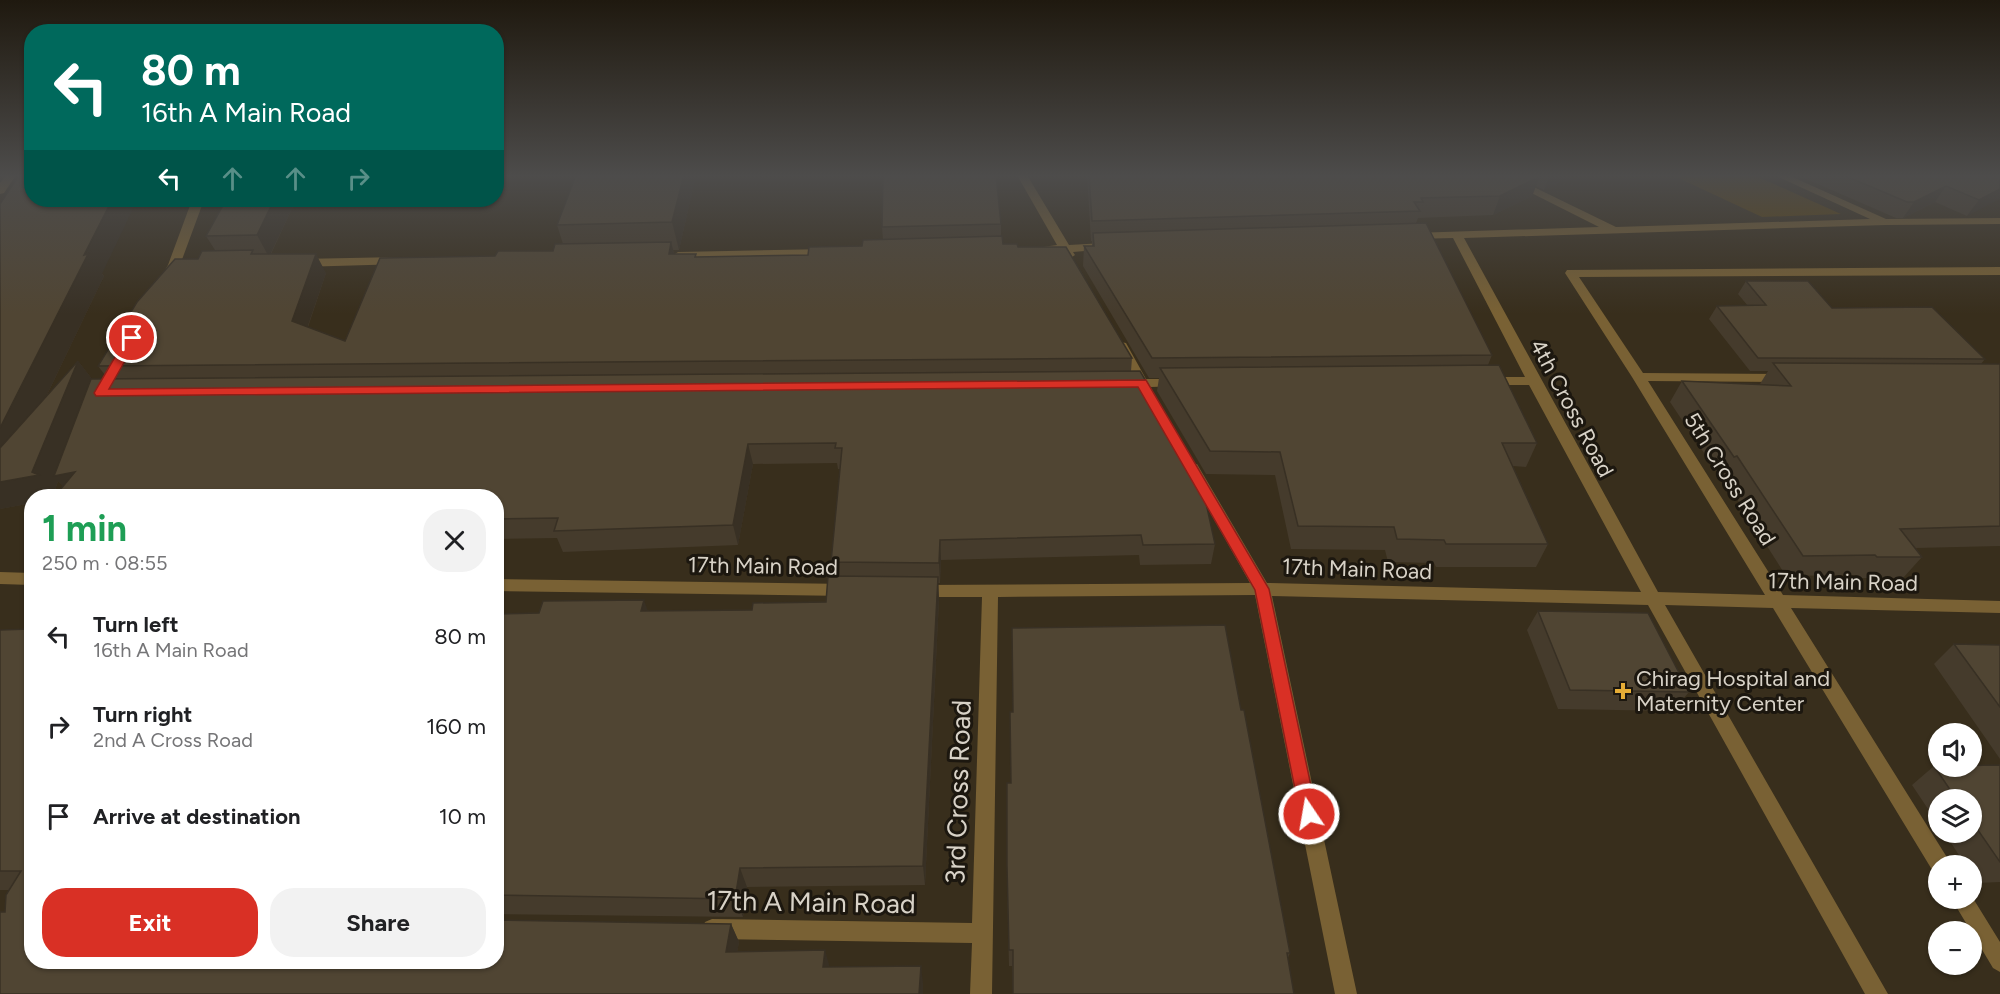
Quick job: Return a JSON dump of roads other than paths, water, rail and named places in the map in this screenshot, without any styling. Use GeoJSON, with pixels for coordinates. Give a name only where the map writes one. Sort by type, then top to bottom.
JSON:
{"type":"FeatureCollection","features":[{"type":"Feature","properties":{"kind":"street"},"geometry":{"type":"LineString","coordinates":[[163,285],[180,265],[192,221]]}},
{"type":"Feature","properties":{"kind":"street"},"geometry":{"type":"LineString","coordinates":[[1049,221],[1077,269]]}},
{"type":"Feature","properties":{"kind":"street"},"geometry":{"type":"LineString","coordinates":[[1597,221],[1615,230]]}},
{"type":"Feature","properties":{"kind":"street"},"geometry":{"type":"LineString","coordinates":[[1398,237],[1956,221]]}},
{"type":"Feature","properties":{"kind":"street","name":"4th Cross Road"},"geometry":{"type":"LineString","coordinates":[[1457,234],[1532,381],[1653,600],[1878,994]]}},
{"type":"Feature","properties":{"kind":"street"},"geometry":{"type":"LineString","coordinates":[[1029,249],[1112,247]]}},
{"type":"Feature","properties":{"kind":"street"},"geometry":{"type":"LineString","coordinates":[[661,256],[839,253]]}},
{"type":"Feature","properties":{"kind":"street"},"geometry":{"type":"LineString","coordinates":[[293,263],[412,261]]}},
{"type":"Feature","properties":{"kind":"street","name":"5th Cross Road"},"geometry":{"type":"LineString","coordinates":[[1934,855],[1639,377],[1570,273],[2000,271]]}},
{"type":"Feature","properties":{"kind":"street"},"geometry":{"type":"LineString","coordinates":[[1112,331],[1154,403]]}},
{"type":"Feature","properties":{"kind":"street"},"geometry":{"type":"LineString","coordinates":[[1639,377],[1802,378]]}},
{"type":"Feature","properties":{"kind":"street"},"geometry":{"type":"LineString","coordinates":[[1473,381],[1532,381]]}},
{"type":"Feature","properties":{"kind":"street"},"geometry":{"type":"LineString","coordinates":[[1106,383],[1189,382]]}},
{"type":"Feature","properties":{"kind":"street"},"geometry":{"type":"LineString","coordinates":[[1184,455],[1262,589],[1346,994]]}},
{"type":"Feature","properties":{"kind":"street"},"geometry":{"type":"LineString","coordinates":[[0,578],[24,579]]}},
{"type":"Feature","properties":{"kind":"street","name":"17th Main Road"},"geometry":{"type":"LineString","coordinates":[[504,585],[861,590]]}},
{"type":"Feature","properties":{"kind":"street","name":"17th Main Road"},"geometry":{"type":"LineString","coordinates":[[908,590],[1262,589],[2000,607]]}},
{"type":"Feature","properties":{"kind":"street","name":"3rd Cross Road"},"geometry":{"type":"LineString","coordinates":[[981,994],[990,591]]}},
{"type":"Feature","properties":{"kind":"street"},"geometry":{"type":"LineString","coordinates":[[1968,909],[2000,961]]}},
{"type":"Feature","properties":{"kind":"street","name":"17th A Main Road"},"geometry":{"type":"LineString","coordinates":[[697,929],[981,933]]}},
{"type":"Feature","properties":{"kind":"place","name":"Chirag Hospital and Maternity Center"},"geometry":{"type":"Point","coordinates":[1623,691]}}]}
